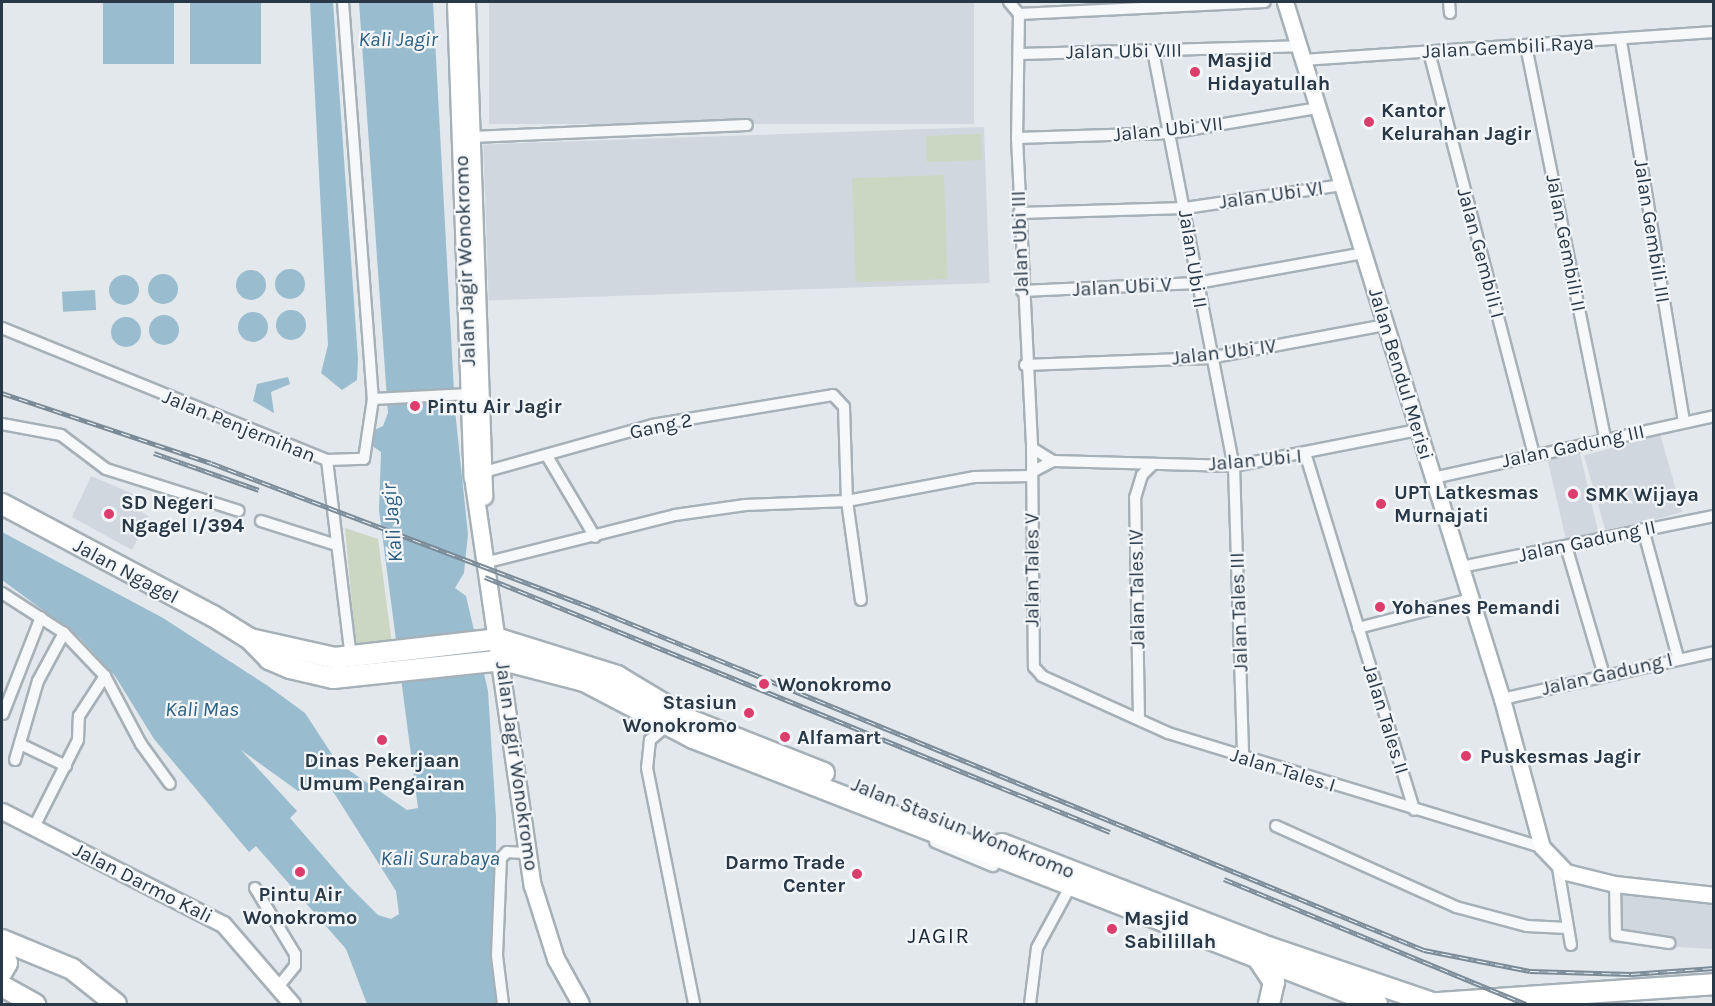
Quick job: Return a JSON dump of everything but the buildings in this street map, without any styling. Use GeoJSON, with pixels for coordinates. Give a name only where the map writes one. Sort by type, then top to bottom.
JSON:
{"type":"FeatureCollection","features":[{"type":"Feature","properties":{"kind":"highway","name":"Jalan Ngagel"},"geometry":{"type":"LineString","coordinates":[[2,504],[250,639],[326,658],[499,639]]}},
{"type":"Feature","properties":{"kind":"highway","name":"Jalan Ngagel"},"geometry":{"type":"LineString","coordinates":[[250,639],[269,659],[311,674],[395,674],[503,660]]}},
{"type":"Feature","properties":{"kind":"highway","name":"Jalan Stasiun Wonokromo"},"geometry":{"type":"LineString","coordinates":[[499,639],[617,676],[718,733],[1197,921],[1430,1004]]}},
{"type":"Feature","properties":{"kind":"highway","name":"Jalan Stasiun Wonokromo"},"geometry":{"type":"LineString","coordinates":[[503,660],[593,684],[669,724],[985,859],[1070,887],[1377,1005]]}},
{"type":"Feature","properties":{"kind":"highway"},"geometry":{"type":"LineString","coordinates":[[2,940],[72,969],[116,1005]]}},
{"type":"Feature","properties":{"kind":"highway"},"geometry":{"type":"LineString","coordinates":[[2,947],[7,963],[2,972]]}},
{"type":"Feature","properties":{"kind":"highway"},"geometry":{"type":"LineString","coordinates":[[1257,959],[1274,982],[1269,1005]]}},
{"type":"Feature","properties":{"kind":"highway"},"geometry":{"type":"LineString","coordinates":[[1430,1004],[1713,984]]}},
{"type":"Feature","properties":{"kind":"highway"},"geometry":{"type":"LineString","coordinates":[[2,986],[35,1005]]}},
{"type":"Feature","properties":{"kind":"highway"},"geometry":{"type":"LineString","coordinates":[[1536,998],[1572,1005]]}},
{"type":"Feature","properties":{"kind":"main road","name":"Jalan Jagir Wonokromo"},"geometry":{"type":"LineString","coordinates":[[456,2],[484,472],[482,519]]}},
{"type":"Feature","properties":{"kind":"main road","name":"Jalan Jagir Wonokromo"},"geometry":{"type":"LineString","coordinates":[[467,2],[472,137],[473,314],[463,394],[473,477],[482,519],[529,853],[545,930],[581,1005]]}},
{"type":"Feature","properties":{"kind":"street"},"geometry":{"type":"LineString","coordinates":[[327,460],[364,459],[377,399],[343,2]]}},
{"type":"Feature","properties":{"kind":"street"},"geometry":{"type":"LineString","coordinates":[[1009,2],[1019,14],[1265,2]]}},
{"type":"Feature","properties":{"kind":"street","name":"Jalan Bendul Merisi"},"geometry":{"type":"LineString","coordinates":[[1285,2],[1502,699],[1542,847],[1557,868]]}},
{"type":"Feature","properties":{"kind":"street","name":"Jalan Ubi III"},"geometry":{"type":"LineString","coordinates":[[1019,14],[1017,138],[1019,213],[1025,364],[1032,448],[1028,474]]}},
{"type":"Feature","properties":{"kind":"street","name":"Jalan Gembili Raya"},"geometry":{"type":"LineString","coordinates":[[1301,53],[1429,51],[1621,41],[1713,32]]}},
{"type":"Feature","properties":{"kind":"street","name":"Jalan Gembili III"},"geometry":{"type":"LineString","coordinates":[[1621,41],[1684,422]]}},
{"type":"Feature","properties":{"kind":"street","name":"Jalan Gembili II"},"geometry":{"type":"LineString","coordinates":[[1526,46],[1605,439]]}},
{"type":"Feature","properties":{"kind":"street","name":"Jalan Ubi VIII"},"geometry":{"type":"LineString","coordinates":[[1020,54],[1153,51],[1301,53]]}},
{"type":"Feature","properties":{"kind":"street","name":"Jalan Ubi II"},"geometry":{"type":"LineString","coordinates":[[1153,51],[1185,207],[1209,358],[1234,466]]}},
{"type":"Feature","properties":{"kind":"street","name":"Jalan Gembili I"},"geometry":{"type":"LineString","coordinates":[[1429,51],[1534,454]]}},
{"type":"Feature","properties":{"kind":"street","name":"Jalan Ubi VII"},"geometry":{"type":"LineString","coordinates":[[1017,138],[1170,133],[1318,108]]}},
{"type":"Feature","properties":{"kind":"street"},"geometry":{"type":"LineString","coordinates":[[472,137],[747,125]]}},
{"type":"Feature","properties":{"kind":"street","name":"Jalan Ubi VI"},"geometry":{"type":"LineString","coordinates":[[1019,213],[1185,207],[1342,185]]}},
{"type":"Feature","properties":{"kind":"street","name":"Jalan Ubi V"},"geometry":{"type":"LineString","coordinates":[[1022,291],[1197,283],[1363,253]]}},
{"type":"Feature","properties":{"kind":"street","name":"Jalan Ubi IV"},"geometry":{"type":"LineString","coordinates":[[1025,364],[1209,358],[1386,325]]}},
{"type":"Feature","properties":{"kind":"street","name":"Jalan Penjernihan"},"geometry":{"type":"LineString","coordinates":[[2,328],[327,460],[351,657]]}},
{"type":"Feature","properties":{"kind":"street"},"geometry":{"type":"LineString","coordinates":[[377,399],[463,394]]}},
{"type":"Feature","properties":{"kind":"street","name":"Gang 2"},"geometry":{"type":"LineString","coordinates":[[484,472],[651,425],[841,398],[847,501]]}},
{"type":"Feature","properties":{"kind":"street","name":"Jalan Gadung III"},"geometry":{"type":"LineString","coordinates":[[1433,478],[1713,416]]}},
{"type":"Feature","properties":{"kind":"street"},"geometry":{"type":"LineString","coordinates":[[2,424],[61,435],[106,469],[239,512]]}},
{"type":"Feature","properties":{"kind":"street","name":"Jalan Ubi I"},"geometry":{"type":"LineString","coordinates":[[1032,448],[1053,461],[1234,466],[1306,456],[1418,430]]}},
{"type":"Feature","properties":{"kind":"street"},"geometry":{"type":"LineString","coordinates":[[547,456],[595,537]]}},
{"type":"Feature","properties":{"kind":"street","name":"Jalan Tales II"},"geometry":{"type":"LineString","coordinates":[[1306,456],[1414,810]]}},
{"type":"Feature","properties":{"kind":"street","name":"Jalan Ubi I"},"geometry":{"type":"LineString","coordinates":[[1028,474],[1053,461]]}},
{"type":"Feature","properties":{"kind":"street","name":"Jalan Tales IV"},"geometry":{"type":"LineString","coordinates":[[1139,719],[1135,498],[1142,475],[1153,465]]}},
{"type":"Feature","properties":{"kind":"street","name":"Jalan Tales III"},"geometry":{"type":"LineString","coordinates":[[1234,466],[1243,758]]}},
{"type":"Feature","properties":{"kind":"street"},"geometry":{"type":"LineString","coordinates":[[488,562],[712,509],[847,501],[974,477],[1028,474]]}},
{"type":"Feature","properties":{"kind":"street","name":"Jalan Tales V"},"geometry":{"type":"LineString","coordinates":[[1028,474],[1034,667]]}},
{"type":"Feature","properties":{"kind":"street"},"geometry":{"type":"LineString","coordinates":[[847,501],[861,600]]}},
{"type":"Feature","properties":{"kind":"street","name":"Jalan Gadung II"},"geometry":{"type":"LineString","coordinates":[[1461,567],[1713,516]]}},
{"type":"Feature","properties":{"kind":"street"},"geometry":{"type":"LineString","coordinates":[[261,521],[336,545]]}},
{"type":"Feature","properties":{"kind":"street"},"geometry":{"type":"LineString","coordinates":[[1643,530],[1678,658]]}},
{"type":"Feature","properties":{"kind":"street"},"geometry":{"type":"LineString","coordinates":[[1566,546],[1604,675]]}},
{"type":"Feature","properties":{"kind":"street"},"geometry":{"type":"LineString","coordinates":[[2,593],[64,633],[105,676],[141,744],[170,784]]}},
{"type":"Feature","properties":{"kind":"street"},"geometry":{"type":"LineString","coordinates":[[1358,628],[1471,598]]}},
{"type":"Feature","properties":{"kind":"street"},"geometry":{"type":"LineString","coordinates":[[3,714],[41,617]]}},
{"type":"Feature","properties":{"kind":"street"},"geometry":{"type":"LineString","coordinates":[[15,760],[38,681],[64,633]]}},
{"type":"Feature","properties":{"kind":"street","name":"Jalan Gadung I"},"geometry":{"type":"LineString","coordinates":[[1502,699],[1713,651]]}},
{"type":"Feature","properties":{"kind":"street","name":"Jalan Tales I"},"geometry":{"type":"LineString","coordinates":[[1034,667],[1139,719],[1243,758],[1542,847]]}},
{"type":"Feature","properties":{"kind":"street"},"geometry":{"type":"LineString","coordinates":[[34,827],[79,736],[79,716],[105,676]]}},
{"type":"Feature","properties":{"kind":"street"},"geometry":{"type":"LineString","coordinates":[[669,724],[650,740],[647,768],[694,1005]]}},
{"type":"Feature","properties":{"kind":"street"},"geometry":{"type":"LineString","coordinates":[[20,744],[66,766]]}},
{"type":"Feature","properties":{"kind":"street","name":"Jalan Darmo Kali"},"geometry":{"type":"LineString","coordinates":[[2,811],[223,924],[292,1005]]}},
{"type":"Feature","properties":{"kind":"street"},"geometry":{"type":"LineString","coordinates":[[1276,826],[1456,907],[1527,926],[1567,928]]}},
{"type":"Feature","properties":{"kind":"street"},"geometry":{"type":"LineString","coordinates":[[928,840],[953,844]]}},
{"type":"Feature","properties":{"kind":"street"},"geometry":{"type":"LineString","coordinates":[[503,1005],[497,956],[501,858],[507,852],[529,853]]}},
{"type":"Feature","properties":{"kind":"street"},"geometry":{"type":"LineString","coordinates":[[1571,945],[1557,868],[1615,884],[1713,895]]}},
{"type":"Feature","properties":{"kind":"street"},"geometry":{"type":"LineString","coordinates":[[1615,884],[1616,935],[1670,943]]}},
{"type":"Feature","properties":{"kind":"street"},"geometry":{"type":"LineString","coordinates":[[1030,1005],[1036,948],[1070,887]]}},
{"type":"Feature","properties":{"kind":"street"},"geometry":{"type":"LineString","coordinates":[[255,888],[295,954],[295,966],[278,987]]}},
{"type":"Feature","properties":{"kind":"shaded area"},"geometry":{"type":"Polygon","coordinates":[[[489,2],[974,2],[974,124],[489,124],[489,2]]]}},
{"type":"Feature","properties":{"kind":"shaded area"},"geometry":{"type":"Polygon","coordinates":[[[984,127],[989,283],[489,300],[483,144],[984,127]]]}},
{"type":"Feature","properties":{"kind":"shaded area"},"geometry":{"type":"Polygon","coordinates":[[[1660,434],[1682,512],[1606,534],[1584,456],[1660,434]]]}},
{"type":"Feature","properties":{"kind":"shaded area","name":"SMK Wijaya"},"geometry":{"type":"Polygon","coordinates":[[[1579,449],[1598,533],[1566,540],[1547,456],[1579,449]]]}},
{"type":"Feature","properties":{"kind":"shaded area","name":"SD Negeri Ngagel I/394"},"geometry":{"type":"Polygon","coordinates":[[[91,476],[145,499],[139,511],[149,516],[132,550],[72,517],[91,476]]]}},
{"type":"Feature","properties":{"kind":"shaded area"},"geometry":{"type":"Polygon","coordinates":[[[1616,885],[1713,899],[1713,949],[1609,943],[1616,885]]]}},
{"type":"Feature","properties":{"kind":"green space"},"geometry":{"type":"Polygon","coordinates":[[[981,134],[982,160],[927,162],[926,136],[981,134]]]}},
{"type":"Feature","properties":{"kind":"green space"},"geometry":{"type":"Polygon","coordinates":[[[944,175],[948,279],[856,282],[852,178],[944,175]]]}},
{"type":"Feature","properties":{"kind":"green space"},"geometry":{"type":"Polygon","coordinates":[[[345,528],[378,539],[392,644],[356,647],[345,528]]]}},
{"type":"Feature","properties":{"kind":"water"},"geometry":{"type":"Polygon","coordinates":[[[103,2],[174,2],[174,64],[103,64],[103,2]]]}},
{"type":"Feature","properties":{"kind":"water"},"geometry":{"type":"Polygon","coordinates":[[[190,2],[261,2],[261,64],[190,64],[190,2]]]}},
{"type":"Feature","properties":{"kind":"water"},"geometry":{"type":"Polygon","coordinates":[[[310,2],[333,2],[358,359],[357,380],[342,390],[321,373],[328,345],[310,2]]]}},
{"type":"Feature","properties":{"kind":"water"},"geometry":{"type":"Polygon","coordinates":[[[359,2],[433,2],[455,410],[468,534],[464,573],[455,588],[466,596],[488,691],[496,818],[496,1004],[367,1004],[346,949],[256,846],[249,852],[154,739],[115,676],[78,636],[2,580],[2,532],[163,618],[268,686],[305,713],[337,762],[407,810],[418,808],[379,510],[381,452],[371,445],[370,432],[383,426],[388,413],[359,2]],[[241,750],[297,811],[290,818],[348,885],[378,915],[391,919],[399,914],[396,891],[334,793],[322,783],[298,791],[241,750]]]}},
{"type":"Feature","properties":{"kind":"water"},"geometry":{"type":"Polygon","coordinates":[[[290,269],[301,273],[305,284],[301,295],[290,299],[279,295],[275,284],[279,273],[290,269]]]}},
{"type":"Feature","properties":{"kind":"water"},"geometry":{"type":"Polygon","coordinates":[[[251,270],[262,274],[266,285],[262,296],[251,300],[240,296],[236,285],[240,274],[251,270]]]}},
{"type":"Feature","properties":{"kind":"water"},"geometry":{"type":"Polygon","coordinates":[[[163,274],[174,278],[178,289],[174,300],[163,304],[152,300],[148,289],[152,278],[163,274]]]}},
{"type":"Feature","properties":{"kind":"water"},"geometry":{"type":"Polygon","coordinates":[[[124,275],[135,279],[139,290],[135,301],[124,305],[113,301],[109,290],[113,279],[124,275]]]}},
{"type":"Feature","properties":{"kind":"water"},"geometry":{"type":"Polygon","coordinates":[[[95,290],[96,310],[63,312],[62,292],[95,290]]]}},
{"type":"Feature","properties":{"kind":"water"},"geometry":{"type":"Polygon","coordinates":[[[291,310],[302,314],[306,325],[302,336],[291,340],[280,336],[276,325],[280,314],[291,310]]]}},
{"type":"Feature","properties":{"kind":"water"},"geometry":{"type":"Polygon","coordinates":[[[253,312],[264,316],[268,327],[264,338],[253,342],[242,338],[238,327],[242,316],[253,312]]]}},
{"type":"Feature","properties":{"kind":"water"},"geometry":{"type":"Polygon","coordinates":[[[164,315],[175,319],[179,330],[175,341],[164,345],[153,341],[149,330],[153,319],[164,315]]]}},
{"type":"Feature","properties":{"kind":"water"},"geometry":{"type":"Polygon","coordinates":[[[126,317],[137,321],[141,332],[137,343],[126,347],[115,343],[111,332],[115,321],[126,317]]]}},
{"type":"Feature","properties":{"kind":"water"},"geometry":{"type":"Polygon","coordinates":[[[288,377],[290,384],[271,392],[274,413],[253,401],[257,384],[288,377]]]}},
{"type":"Feature","properties":{"kind":"railway"},"geometry":{"type":"LineString","coordinates":[[2,393],[211,463],[600,611],[1424,950],[1530,971],[1631,974],[1714,968]]}},
{"type":"Feature","properties":{"kind":"railway"},"geometry":{"type":"LineString","coordinates":[[154,453],[259,490]]}},
{"type":"Feature","properties":{"kind":"railway"},"geometry":{"type":"LineString","coordinates":[[485,577],[1110,832]]}},
{"type":"Feature","properties":{"kind":"railway"},"geometry":{"type":"LineString","coordinates":[[1224,879],[1526,1004]]}},
{"type":"Feature","properties":{"kind":"place","name":"Masjid Hidayatullah"},"geometry":{"type":"Point","coordinates":[1195,72]}},
{"type":"Feature","properties":{"kind":"place","name":"Kantor Kelurahan Jagir"},"geometry":{"type":"Point","coordinates":[1369,122]}},
{"type":"Feature","properties":{"kind":"place","name":"Pintu Air Jagir"},"geometry":{"type":"Point","coordinates":[415,406]}},
{"type":"Feature","properties":{"kind":"place","name":"SMK Wijaya"},"geometry":{"type":"Point","coordinates":[1573,494]}},
{"type":"Feature","properties":{"kind":"place","name":"UPT Latkesmas Murnajati"},"geometry":{"type":"Point","coordinates":[1381,504]}},
{"type":"Feature","properties":{"kind":"place","name":"SD Negeri Ngagel I/394"},"geometry":{"type":"Point","coordinates":[109,514]}},
{"type":"Feature","properties":{"kind":"place","name":"Yohanes Pemandi"},"geometry":{"type":"Point","coordinates":[1380,607]}},
{"type":"Feature","properties":{"kind":"place","name":"Wonokromo"},"geometry":{"type":"Point","coordinates":[764,684]}},
{"type":"Feature","properties":{"kind":"place","name":"Stasiun Wonokromo"},"geometry":{"type":"Point","coordinates":[749,713]}},
{"type":"Feature","properties":{"kind":"place","name":"Alfamart"},"geometry":{"type":"Point","coordinates":[785,737]}},
{"type":"Feature","properties":{"kind":"place","name":"Dinas Pekerjaan Umum Pengairan"},"geometry":{"type":"Point","coordinates":[382,740]}},
{"type":"Feature","properties":{"kind":"place","name":"Puskesmas Jagir"},"geometry":{"type":"Point","coordinates":[1466,756]}},
{"type":"Feature","properties":{"kind":"place","name":"Pintu Air Wonokromo"},"geometry":{"type":"Point","coordinates":[300,872]}},
{"type":"Feature","properties":{"kind":"place","name":"Darmo Trade Center"},"geometry":{"type":"Point","coordinates":[857,874]}},
{"type":"Feature","properties":{"kind":"place","name":"Masjid Sabilillah"},"geometry":{"type":"Point","coordinates":[1112,929]}},
{"type":"Feature","properties":{"kind":"district","name":"JAGIR"},"geometry":{"type":"Point","coordinates":[939,937]}},
{"type":"Feature","properties":{"kind":"water label","name":"Kali Jagir"},"geometry":{"type":"Point","coordinates":[398,39]}},
{"type":"Feature","properties":{"kind":"water label","name":"Kali Jagir"},"geometry":{"type":"Point","coordinates":[392,523]}},
{"type":"Feature","properties":{"kind":"water label","name":"Kali Mas"},"geometry":{"type":"Point","coordinates":[202,709]}},
{"type":"Feature","properties":{"kind":"water label","name":"Kali Surabaya"},"geometry":{"type":"Point","coordinates":[440,858]}}]}
